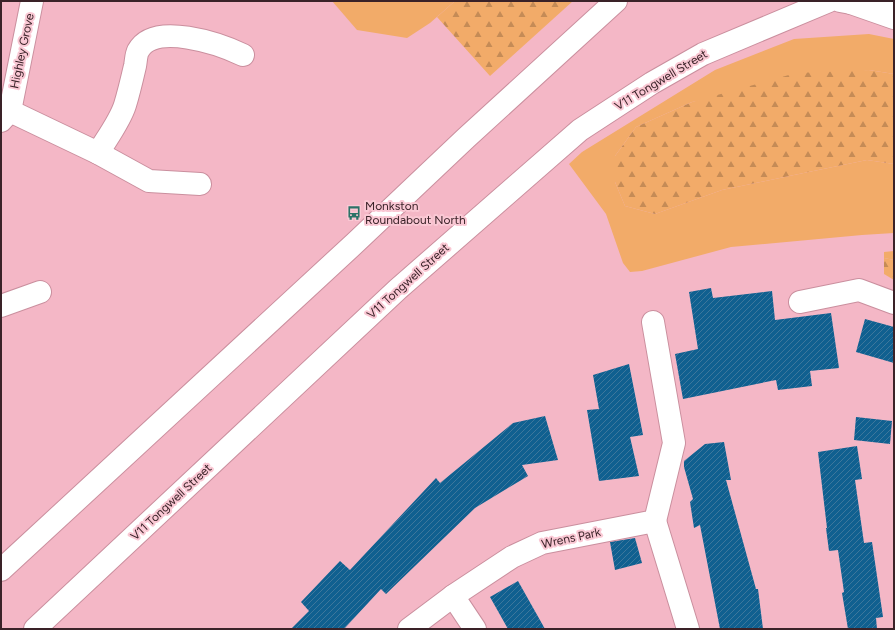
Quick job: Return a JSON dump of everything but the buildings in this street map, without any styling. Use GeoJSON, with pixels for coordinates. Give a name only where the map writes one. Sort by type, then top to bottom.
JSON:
{"type":"FeatureCollection","features":[{"type":"Feature","properties":{"kind":"main road","name":"Highley Grove"},"geometry":{"type":"LineString","coordinates":[[6,116],[32,1]]}},
{"type":"Feature","properties":{"kind":"main road"},"geometry":{"type":"LineString","coordinates":[[1,570],[355,243],[466,138],[616,1]]}},
{"type":"Feature","properties":{"kind":"main road","name":"V11 Tongwell Street"},"geometry":{"type":"LineString","coordinates":[[35,629],[398,289],[580,130],[652,82],[703,54],[829,1]]}},
{"type":"Feature","properties":{"kind":"main road"},"geometry":{"type":"LineString","coordinates":[[846,2],[888,1]]}},
{"type":"Feature","properties":{"kind":"main road"},"geometry":{"type":"LineString","coordinates":[[846,2],[894,18]]}},
{"type":"Feature","properties":{"kind":"main road"},"geometry":{"type":"LineString","coordinates":[[98,153],[125,106],[137,52],[142,44],[151,39],[163,36],[189,37],[243,54]]}},
{"type":"Feature","properties":{"kind":"main road"},"geometry":{"type":"LineString","coordinates":[[6,116],[98,153],[149,181],[200,184]]}},
{"type":"Feature","properties":{"kind":"main road"},"geometry":{"type":"LineString","coordinates":[[800,302],[860,290],[894,303]]}},
{"type":"Feature","properties":{"kind":"main road"},"geometry":{"type":"LineString","coordinates":[[1,306],[40,292]]}},
{"type":"Feature","properties":{"kind":"main road"},"geometry":{"type":"LineString","coordinates":[[654,322],[674,443],[655,521],[688,629]]}},
{"type":"Feature","properties":{"kind":"main road","name":"Wrens Park"},"geometry":{"type":"LineString","coordinates":[[409,629],[453,596],[512,557],[542,543],[655,521]]}},
{"type":"Feature","properties":{"kind":"main road"},"geometry":{"type":"LineString","coordinates":[[453,596],[475,629]]}},
{"type":"Feature","properties":{"kind":"green space"},"geometry":{"type":"Polygon","coordinates":[[[332,1],[455,1],[430,23],[407,38],[357,30],[332,1]]]}},
{"type":"Feature","properties":{"kind":"green space"},"geometry":{"type":"Polygon","coordinates":[[[455,1],[573,1],[490,76],[437,17],[455,1]]]}},
{"type":"Feature","properties":{"kind":"green space"},"geometry":{"type":"Polygon","coordinates":[[[869,34],[894,39],[894,74],[869,70],[692,102],[636,127],[615,156],[615,182],[625,206],[655,214],[722,190],[867,160],[894,164],[894,233],[731,247],[642,271],[630,272],[623,263],[606,214],[569,164],[582,152],[715,70],[794,39],[869,34]]]}},
{"type":"Feature","properties":{"kind":"green space"},"geometry":{"type":"Polygon","coordinates":[[[869,70],[894,74],[894,164],[867,160],[722,190],[655,214],[625,206],[615,182],[615,156],[636,127],[692,102],[796,73],[869,70]]]}},
{"type":"Feature","properties":{"kind":"green space"},"geometry":{"type":"Polygon","coordinates":[[[894,251],[894,260],[884,258],[884,252],[894,251]]]}},
{"type":"Feature","properties":{"kind":"green space"},"geometry":{"type":"Polygon","coordinates":[[[884,258],[894,260],[894,280],[884,274],[884,258]]]}},
{"type":"Feature","properties":{"kind":"place","name":"Monkston Roundabout North"},"geometry":{"type":"Point","coordinates":[354,213]}}]}
